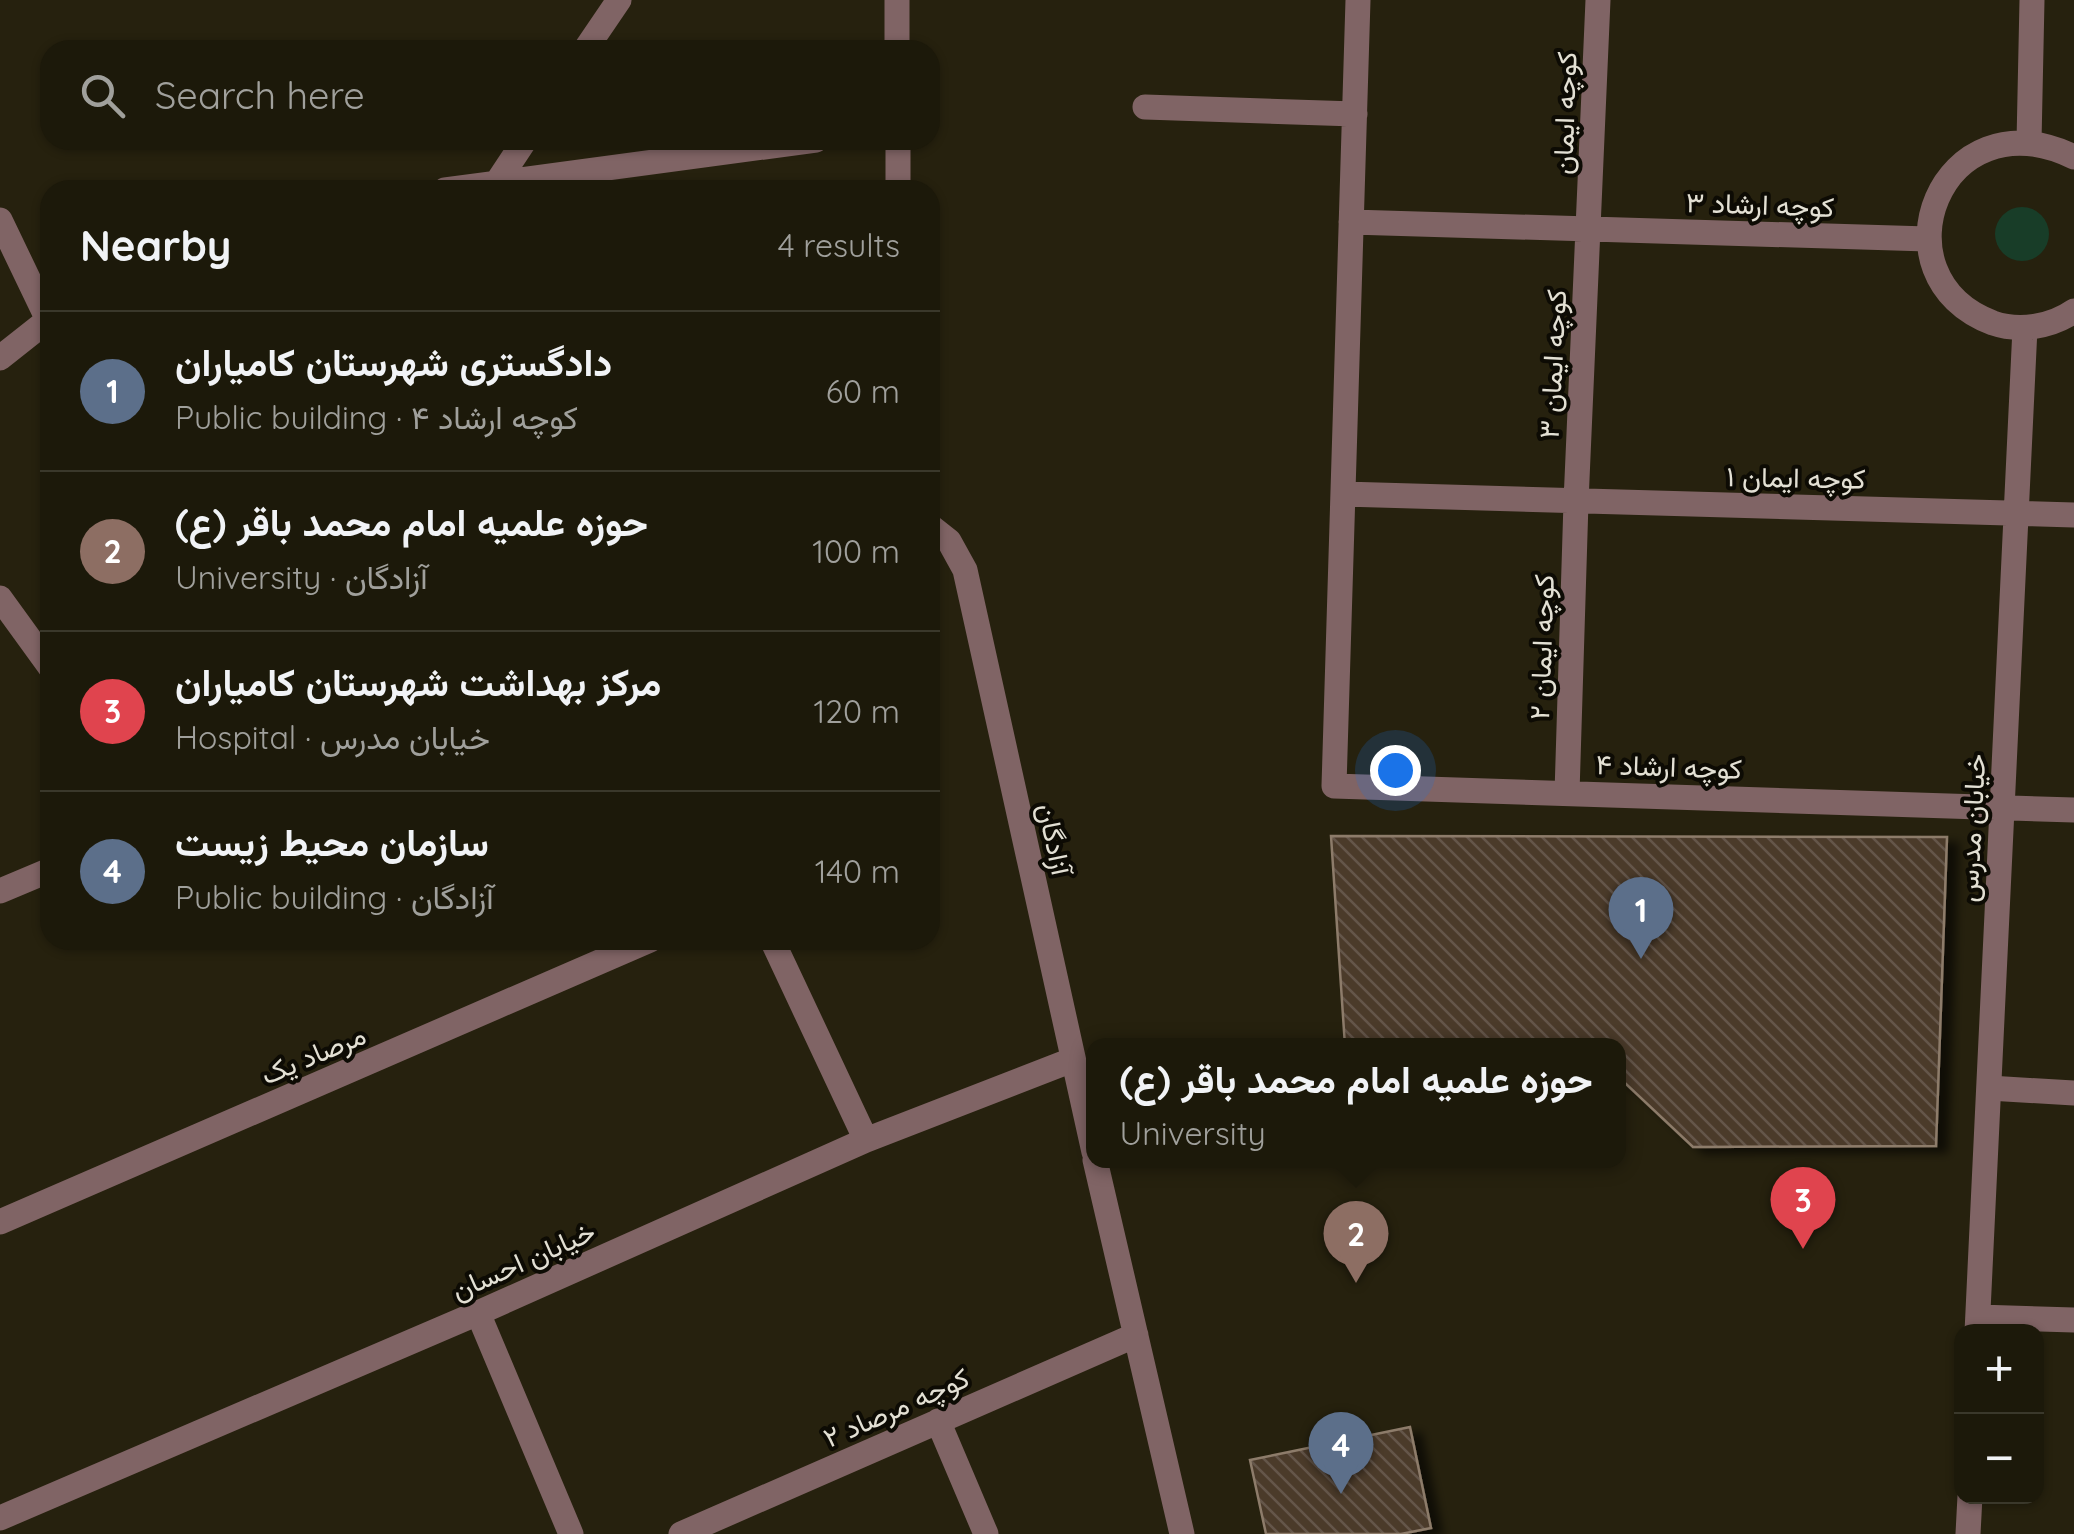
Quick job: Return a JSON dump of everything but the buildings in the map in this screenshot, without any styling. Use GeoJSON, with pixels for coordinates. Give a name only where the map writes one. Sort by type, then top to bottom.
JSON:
{"type":"FeatureCollection","features":[{"type":"Feature","properties":{"kind":"street"},"geometry":{"type":"LineString","coordinates":[[593,40],[619,0]]}},
{"type":"Feature","properties":{"kind":"street"},"geometry":{"type":"LineString","coordinates":[[897,0],[897,40]]}},
{"type":"Feature","properties":{"kind":"street"},"geometry":{"type":"LineString","coordinates":[[1343,494],[1358,0]]}},
{"type":"Feature","properties":{"kind":"street","name":"کوچه ایمان"},"geometry":{"type":"LineString","coordinates":[[1589,228],[1598,0]]}},
{"type":"Feature","properties":{"kind":"street"},"geometry":{"type":"LineString","coordinates":[[2029,142],[2032,0]]}},
{"type":"Feature","properties":{"kind":"street"},"geometry":{"type":"LineString","coordinates":[[1145,107],[1355,114]]}},
{"type":"Feature","properties":{"kind":"street"},"geometry":{"type":"LineString","coordinates":[[2074,157],[2029,142],[2003,144],[1978,153],[1957,168],[1940,189],[1931,213],[1928,239],[1943,285],[1958,303],[1978,317],[2000,326],[2024,328],[2047,324],[2074,311]]}},
{"type":"Feature","properties":{"kind":"street"},"geometry":{"type":"LineString","coordinates":[[498,180],[518,150]]}},
{"type":"Feature","properties":{"kind":"street"},"geometry":{"type":"LineString","coordinates":[[541,180],[747,150]]}},
{"type":"Feature","properties":{"kind":"street"},"geometry":{"type":"LineString","coordinates":[[898,150],[898,180]]}},
{"type":"Feature","properties":{"kind":"street"},"geometry":{"type":"LineString","coordinates":[[0,220],[40,303]]}},
{"type":"Feature","properties":{"kind":"street","name":"کوچه ارشاد ۳"},"geometry":{"type":"LineString","coordinates":[[1351,222],[1928,239]]}},
{"type":"Feature","properties":{"kind":"street","name":"کوچه ایمان ۳"},"geometry":{"type":"LineString","coordinates":[[1576,502],[1589,228]]}},
{"type":"Feature","properties":{"kind":"street","name":"خیابان مدرس"},"geometry":{"type":"LineString","coordinates":[[1978,1324],[2024,328]]}},
{"type":"Feature","properties":{"kind":"street"},"geometry":{"type":"LineString","coordinates":[[0,358],[40,329]]}},
{"type":"Feature","properties":{"kind":"street","name":"کوچه ایمان ۱"},"geometry":{"type":"LineString","coordinates":[[1343,494],[2074,515]]}},
{"type":"Feature","properties":{"kind":"street","name":"کوچه ارشاد ۴"},"geometry":{"type":"LineString","coordinates":[[1343,494],[1334,786],[2074,810]]}},
{"type":"Feature","properties":{"kind":"street","name":"کوچه ایمان ۲"},"geometry":{"type":"LineString","coordinates":[[1567,793],[1576,502]]}},
{"type":"Feature","properties":{"kind":"street","name":"آزادگان"},"geometry":{"type":"LineString","coordinates":[[940,534],[966,570],[1086,1119]]}},
{"type":"Feature","properties":{"kind":"street"},"geometry":{"type":"LineString","coordinates":[[0,598],[40,654]]}},
{"type":"Feature","properties":{"kind":"street"},"geometry":{"type":"LineString","coordinates":[[0,891],[40,874]]}},
{"type":"Feature","properties":{"kind":"street","name":"مرصاد یک"},"geometry":{"type":"LineString","coordinates":[[0,1222],[627,950]]}},
{"type":"Feature","properties":{"kind":"street"},"geometry":{"type":"LineString","coordinates":[[777,950],[866,1140]]}},
{"type":"Feature","properties":{"kind":"street","name":"خیابان احسان"},"geometry":{"type":"LineString","coordinates":[[0,1518],[478,1313],[866,1140],[1072,1060]]}},
{"type":"Feature","properties":{"kind":"street"},"geometry":{"type":"LineString","coordinates":[[1989,1088],[2074,1093]]}},
{"type":"Feature","properties":{"kind":"street"},"geometry":{"type":"LineString","coordinates":[[1097,1168],[1182,1534]]}},
{"type":"Feature","properties":{"kind":"street"},"geometry":{"type":"LineString","coordinates":[[478,1313],[571,1534]]}},
{"type":"Feature","properties":{"kind":"street"},"geometry":{"type":"LineString","coordinates":[[1978,1324],[2074,1320]]}},
{"type":"Feature","properties":{"kind":"street","name":"کوچه مرصاد ۲"},"geometry":{"type":"LineString","coordinates":[[681,1534],[1136,1335]]}},
{"type":"Feature","properties":{"kind":"street"},"geometry":{"type":"LineString","coordinates":[[938,1421],[986,1534]]}},
{"type":"Feature","properties":{"kind":"street"},"geometry":{"type":"LineString","coordinates":[[1968,1534],[1970,1504]]}},
{"type":"Feature","properties":{"kind":"green space"},"geometry":{"type":"Polygon","coordinates":[[[2022,207],[2041,215],[2049,234],[2041,253],[2022,261],[2003,253],[1995,234],[2003,215],[2022,207]]]}},
{"type":"Feature","properties":{"kind":"place","name":"دادگستری شهرستان کامیاران"},"geometry":{"type":"Point","coordinates":[1641,959]}},
{"type":"Feature","properties":{"kind":"place","name":"مرکز بهداشت شهرستان کامیاران"},"geometry":{"type":"Point","coordinates":[1803,1249]}},
{"type":"Feature","properties":{"kind":"place","name":"حوزه علمیه امام محمد باقر (ع)"},"geometry":{"type":"Point","coordinates":[1356,1283]}},
{"type":"Feature","properties":{"kind":"place","name":"سازمان محیط زیست"},"geometry":{"type":"Point","coordinates":[1341,1494]}}]}
